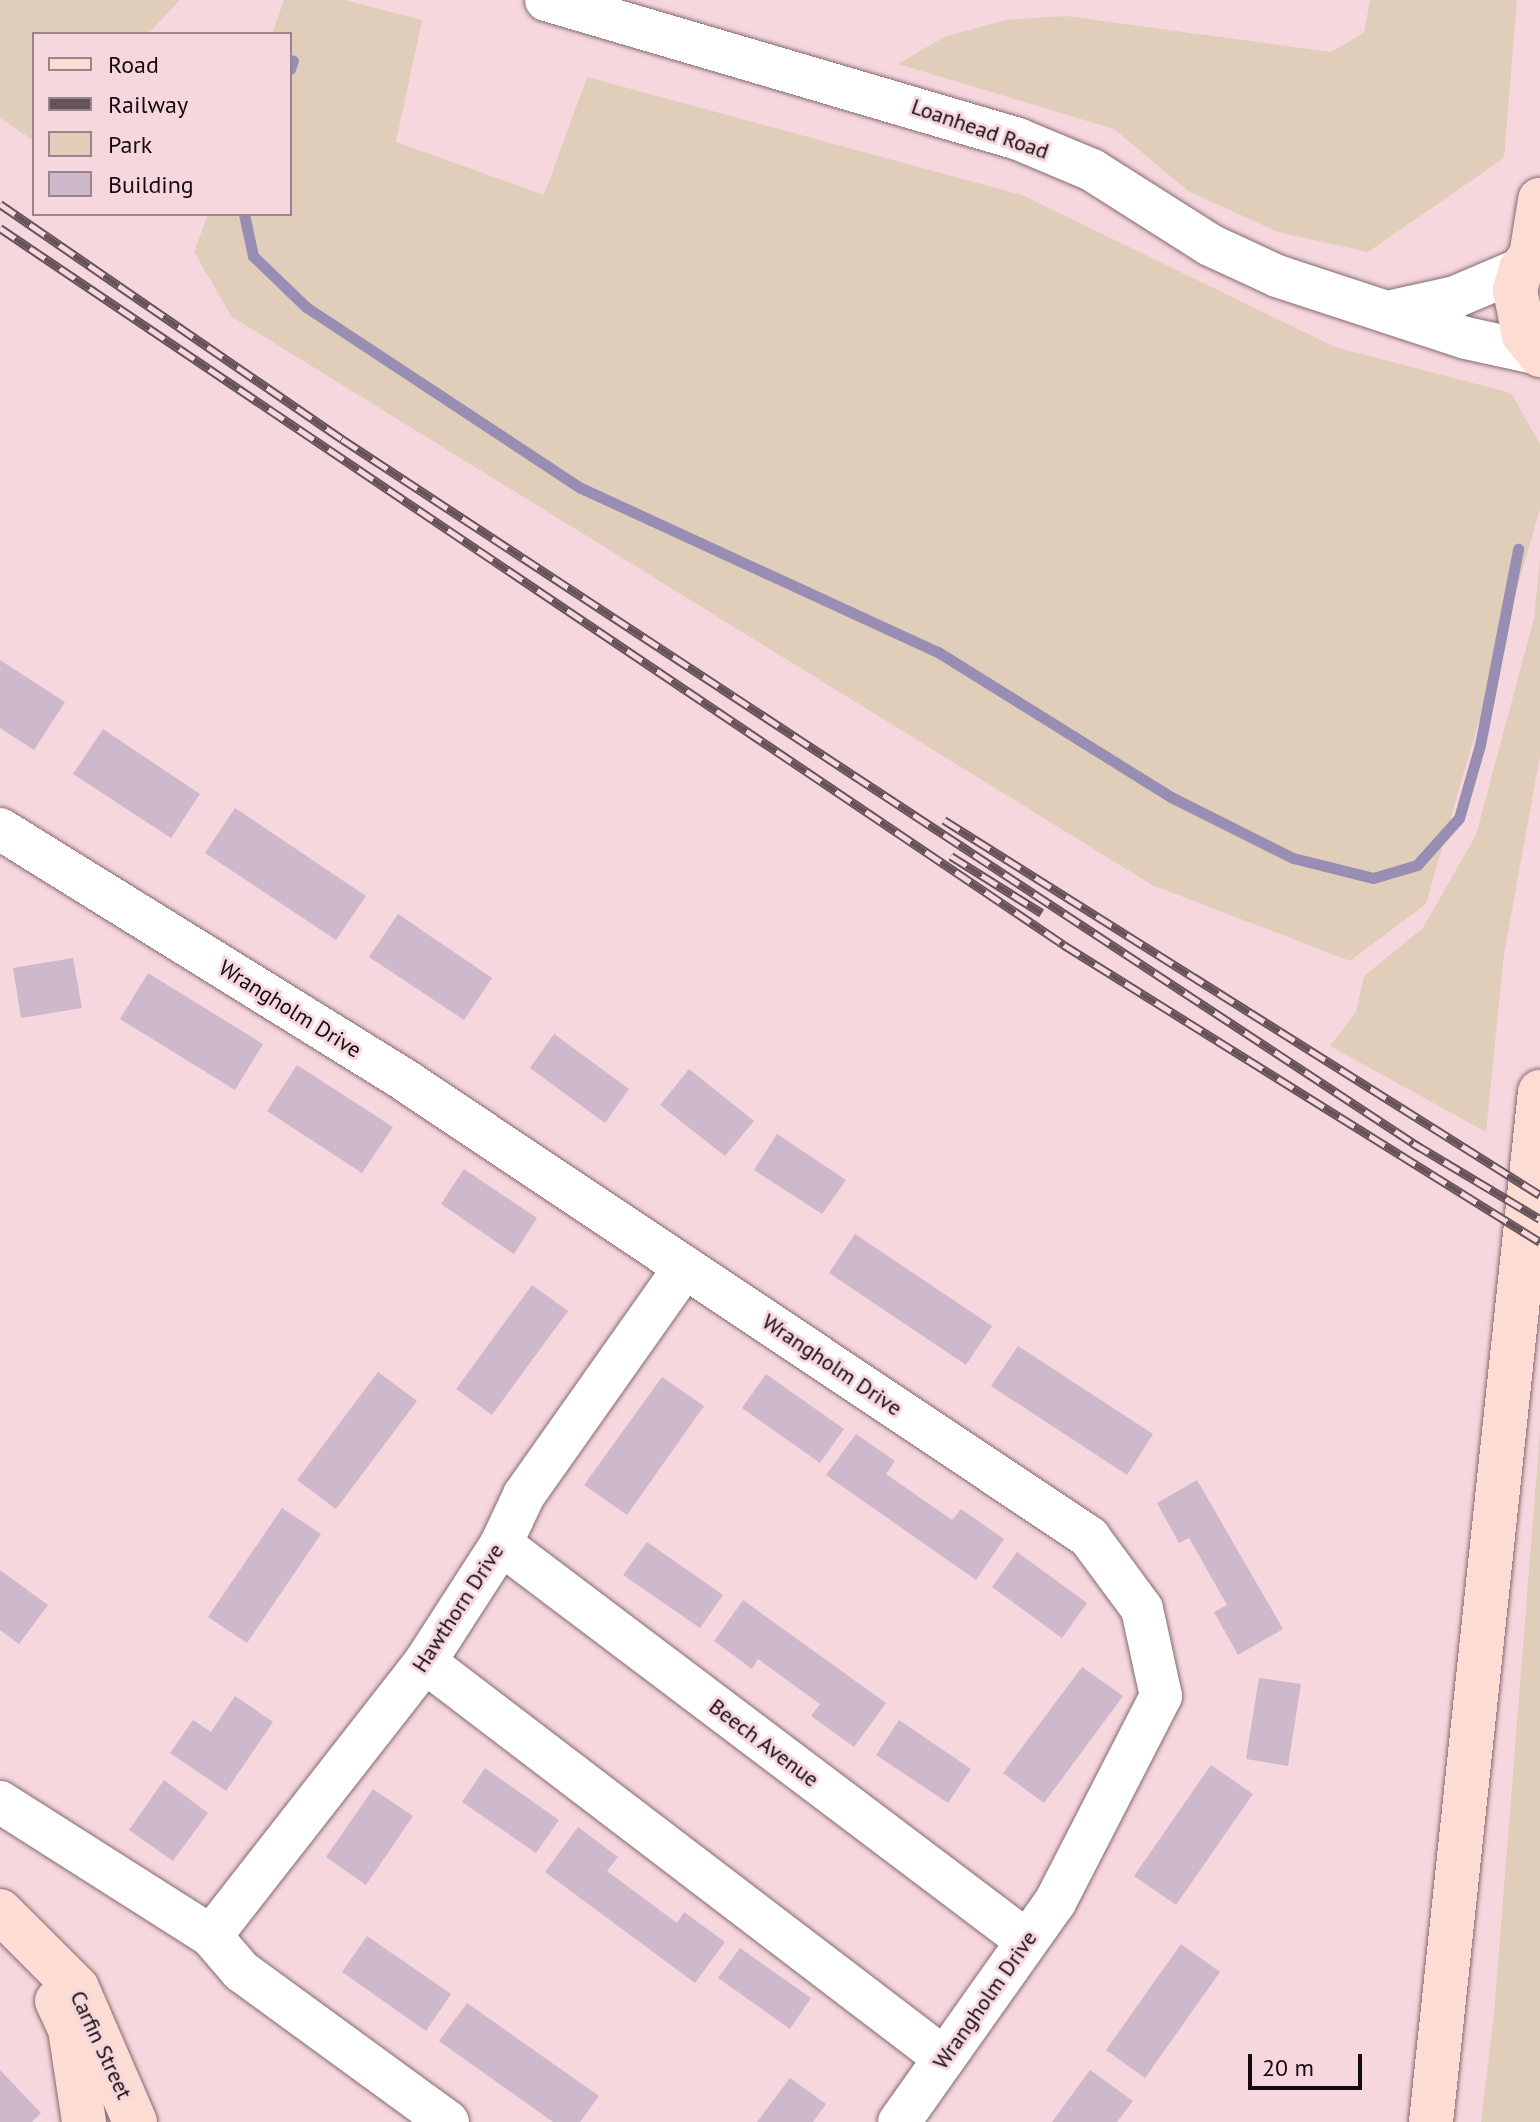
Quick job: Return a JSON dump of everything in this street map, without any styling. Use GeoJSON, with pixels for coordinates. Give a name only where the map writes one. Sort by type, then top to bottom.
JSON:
{"type":"FeatureCollection","features":[{"type":"Feature","properties":{"kind":"main road"},"geometry":{"type":"LineString","coordinates":[[1539,354],[1516,311],[1531,254],[1540,200]]}},
{"type":"Feature","properties":{"kind":"main road"},"geometry":{"type":"LineString","coordinates":[[1431,2122],[1540,1092]]}},
{"type":"Feature","properties":{"kind":"main road","name":"Carfin Street"},"geometry":{"type":"LineString","coordinates":[[14,1924],[70,2029],[84,2122]]}},
{"type":"Feature","properties":{"kind":"main road","name":"Carfin Street"},"geometry":{"type":"LineString","coordinates":[[14,1924],[77,1988],[135,2122]]}},
{"type":"Feature","properties":{"kind":"street","name":"Loanhead Road"},"geometry":{"type":"LineString","coordinates":[[546,0],[1018,139],[1092,170],[1210,245],[1277,276],[1392,311],[1466,338],[1539,354]]}},
{"type":"Feature","properties":{"kind":"street","name":"Loanhead Road"},"geometry":{"type":"LineString","coordinates":[[1392,311],[1455,297],[1531,254]]}},
{"type":"Feature","properties":{"kind":"street","name":"Wrangholm Drive"},"geometry":{"type":"LineString","coordinates":[[4,842],[409,1083],[1089,1537],[1142,1609],[1161,1696],[1055,1902],[899,2122]]}},
{"type":"Feature","properties":{"kind":"street","name":"Hawthorn Drive"},"geometry":{"type":"LineString","coordinates":[[211,1936],[425,1662],[501,1544],[524,1495],[685,1267]]}},
{"type":"Feature","properties":{"kind":"street","name":"Beech Avenue"},"geometry":{"type":"LineString","coordinates":[[501,1544],[1027,1941]]}},
{"type":"Feature","properties":{"kind":"street"},"geometry":{"type":"LineString","coordinates":[[425,1662],[944,2058]]}},
{"type":"Feature","properties":{"kind":"street"},"geometry":{"type":"LineString","coordinates":[[0,1802],[211,1936],[241,1971],[448,2122]]}},
{"type":"Feature","properties":{"kind":"green space"},"geometry":{"type":"Polygon","coordinates":[[[0,0],[180,0],[150,32],[32,32],[32,140],[0,118],[0,0]]]}},
{"type":"Feature","properties":{"kind":"green space"},"geometry":{"type":"Polygon","coordinates":[[[284,0],[345,0],[422,20],[396,142],[544,195],[587,77],[1022,195],[1335,347],[1511,393],[1540,444],[1540,509],[1426,904],[1350,961],[1152,885],[232,317],[194,252],[207,216],[292,216],[292,32],[273,32],[284,0]]]}},
{"type":"Feature","properties":{"kind":"green space"},"geometry":{"type":"Polygon","coordinates":[[[1370,0],[1517,0],[1504,158],[1368,252],[1278,232],[1188,191],[1114,129],[898,64],[944,37],[1005,20],[1066,16],[1331,52],[1364,33],[1370,0]]]}},
{"type":"Feature","properties":{"kind":"green space"},"geometry":{"type":"Polygon","coordinates":[[[1540,559],[1540,756],[1504,954],[1486,1132],[1330,1046],[1356,1012],[1364,976],[1423,928],[1476,835],[1534,618],[1540,559]]]}},
{"type":"Feature","properties":{"kind":"green space"},"geometry":{"type":"Polygon","coordinates":[[[1540,1431],[1540,2122],[1481,2122],[1494,2014],[1540,1431]]]}},
{"type":"Feature","properties":{"kind":"building"},"geometry":{"type":"Polygon","coordinates":[[[0,660],[65,702],[34,750],[0,728],[0,660]]]}},
{"type":"Feature","properties":{"kind":"building"},"geometry":{"type":"Polygon","coordinates":[[[103,729],[200,794],[171,838],[73,774],[103,729]]]}},
{"type":"Feature","properties":{"kind":"building"},"geometry":{"type":"Polygon","coordinates":[[[235,808],[366,896],[336,940],[205,853],[235,808]]]}},
{"type":"Feature","properties":{"kind":"building"},"geometry":{"type":"Polygon","coordinates":[[[398,914],[492,978],[464,1020],[369,957],[398,914]]]}},
{"type":"Feature","properties":{"kind":"building"},"geometry":{"type":"Polygon","coordinates":[[[73,958],[82,1008],[21,1018],[13,968],[73,958]]]}},
{"type":"Feature","properties":{"kind":"building"},"geometry":{"type":"Polygon","coordinates":[[[148,973],[263,1044],[235,1090],[120,1019],[148,973]]]}},
{"type":"Feature","properties":{"kind":"building"},"geometry":{"type":"Polygon","coordinates":[[[554,1034],[629,1089],[605,1123],[530,1068],[554,1034]]]}},
{"type":"Feature","properties":{"kind":"building"},"geometry":{"type":"Polygon","coordinates":[[[297,1065],[393,1127],[362,1173],[267,1111],[297,1065]]]}},
{"type":"Feature","properties":{"kind":"building"},"geometry":{"type":"Polygon","coordinates":[[[689,1069],[754,1121],[725,1156],[660,1105],[689,1069]]]}},
{"type":"Feature","properties":{"kind":"building"},"geometry":{"type":"Polygon","coordinates":[[[777,1134],[846,1180],[822,1214],[754,1170],[777,1134]]]}},
{"type":"Feature","properties":{"kind":"building"},"geometry":{"type":"Polygon","coordinates":[[[464,1169],[537,1218],[514,1254],[441,1204],[464,1169]]]}},
{"type":"Feature","properties":{"kind":"building"},"geometry":{"type":"Polygon","coordinates":[[[855,1234],[992,1326],[966,1365],[829,1273],[855,1234]]]}},
{"type":"Feature","properties":{"kind":"building"},"geometry":{"type":"Polygon","coordinates":[[[532,1285],[568,1311],[492,1415],[456,1389],[532,1285]]]}},
{"type":"Feature","properties":{"kind":"building"},"geometry":{"type":"Polygon","coordinates":[[[1018,1346],[1153,1434],[1127,1475],[991,1386],[1018,1346]]]}},
{"type":"Feature","properties":{"kind":"building"},"geometry":{"type":"Polygon","coordinates":[[[378,1372],[417,1401],[336,1509],[297,1480],[378,1372]]]}},
{"type":"Feature","properties":{"kind":"building"},"geometry":{"type":"Polygon","coordinates":[[[766,1374],[844,1429],[820,1463],[742,1408],[766,1374]]]}},
{"type":"Feature","properties":{"kind":"building"},"geometry":{"type":"Polygon","coordinates":[[[662,1377],[704,1406],[627,1515],[584,1485],[662,1377]]]}},
{"type":"Feature","properties":{"kind":"building"},"geometry":{"type":"Polygon","coordinates":[[[856,1434],[895,1461],[886,1474],[952,1520],[961,1509],[1004,1539],[976,1580],[826,1475],[856,1434]]]}},
{"type":"Feature","properties":{"kind":"building"},"geometry":{"type":"Polygon","coordinates":[[[1197,1480],[1283,1629],[1238,1655],[1214,1612],[1227,1605],[1189,1538],[1179,1543],[1157,1503],[1197,1480]]]}},
{"type":"Feature","properties":{"kind":"building"},"geometry":{"type":"Polygon","coordinates":[[[282,1508],[321,1534],[247,1643],[208,1617],[282,1508]]]}},
{"type":"Feature","properties":{"kind":"building"},"geometry":{"type":"Polygon","coordinates":[[[647,1542],[723,1595],[700,1628],[623,1575],[647,1542]]]}},
{"type":"Feature","properties":{"kind":"building"},"geometry":{"type":"Polygon","coordinates":[[[1017,1552],[1087,1603],[1062,1638],[992,1587],[1017,1552]]]}},
{"type":"Feature","properties":{"kind":"building"},"geometry":{"type":"Polygon","coordinates":[[[0,1570],[48,1605],[19,1644],[0,1630],[0,1570]]]}},
{"type":"Feature","properties":{"kind":"building"},"geometry":{"type":"Polygon","coordinates":[[[743,1600],[886,1703],[854,1747],[811,1716],[820,1704],[758,1659],[752,1669],[714,1641],[743,1600]]]}},
{"type":"Feature","properties":{"kind":"building"},"geometry":{"type":"Polygon","coordinates":[[[1082,1667],[1123,1696],[1044,1803],[1003,1773],[1082,1667]]]}},
{"type":"Feature","properties":{"kind":"building"},"geometry":{"type":"Polygon","coordinates":[[[1259,1678],[1301,1684],[1288,1766],[1246,1759],[1259,1678]]]}},
{"type":"Feature","properties":{"kind":"building"},"geometry":{"type":"Polygon","coordinates":[[[235,1696],[273,1722],[226,1791],[170,1753],[193,1720],[211,1732],[235,1696]]]}},
{"type":"Feature","properties":{"kind":"building"},"geometry":{"type":"Polygon","coordinates":[[[899,1720],[971,1769],[948,1803],[876,1755],[899,1720]]]}},
{"type":"Feature","properties":{"kind":"building"},"geometry":{"type":"Polygon","coordinates":[[[1211,1765],[1253,1794],[1176,1905],[1134,1876],[1211,1765]]]}},
{"type":"Feature","properties":{"kind":"building"},"geometry":{"type":"Polygon","coordinates":[[[485,1768],[559,1820],[536,1853],[462,1802],[485,1768]]]}},
{"type":"Feature","properties":{"kind":"building"},"geometry":{"type":"Polygon","coordinates":[[[164,1780],[208,1813],[173,1861],[129,1830],[164,1780]]]}},
{"type":"Feature","properties":{"kind":"building"},"geometry":{"type":"Polygon","coordinates":[[[373,1789],[413,1816],[366,1885],[326,1857],[373,1789]]]}},
{"type":"Feature","properties":{"kind":"building"},"geometry":{"type":"Polygon","coordinates":[[[578,1827],[618,1857],[607,1871],[677,1923],[684,1912],[725,1942],[695,1983],[545,1872],[578,1827]]]}},
{"type":"Feature","properties":{"kind":"building"},"geometry":{"type":"Polygon","coordinates":[[[367,1936],[451,1994],[426,2031],[342,1972],[367,1936]]]}},
{"type":"Feature","properties":{"kind":"building"},"geometry":{"type":"Polygon","coordinates":[[[1181,1944],[1220,1972],[1145,2078],[1106,2050],[1181,1944]]]}},
{"type":"Feature","properties":{"kind":"building"},"geometry":{"type":"Polygon","coordinates":[[[740,1948],[811,1998],[790,2029],[718,1978],[740,1948]]]}},
{"type":"Feature","properties":{"kind":"building"},"geometry":{"type":"Polygon","coordinates":[[[467,2003],[599,2096],[580,2122],[553,2122],[439,2041],[467,2003]]]}},
{"type":"Feature","properties":{"kind":"building"},"geometry":{"type":"Polygon","coordinates":[[[0,2070],[41,2113],[32,2122],[0,2122],[0,2070]]]}},
{"type":"Feature","properties":{"kind":"building"},"geometry":{"type":"Polygon","coordinates":[[[1090,2070],[1133,2101],[1117,2122],[1052,2122],[1090,2070]]]}},
{"type":"Feature","properties":{"kind":"building"},"geometry":{"type":"Polygon","coordinates":[[[790,2078],[826,2104],[813,2122],[757,2122],[790,2078]]]}},
{"type":"Feature","properties":{"kind":"waterway"},"geometry":{"type":"LineString","coordinates":[[244,216],[253,256],[306,307],[581,488],[938,652],[1171,797],[1293,858],[1373,878],[1417,865],[1459,818],[1480,745],[1518,549]]}},
{"type":"Feature","properties":{"kind":"railway"},"geometry":{"type":"LineString","coordinates":[[0,204],[342,439],[1421,1148]]}},
{"type":"Feature","properties":{"kind":"railway"},"geometry":{"type":"LineString","coordinates":[[0,228],[1064,945],[1540,1242]]}},
{"type":"Feature","properties":{"kind":"railway"},"geometry":{"type":"LineString","coordinates":[[944,820],[1540,1195]]}},
{"type":"Feature","properties":{"kind":"railway"},"geometry":{"type":"LineString","coordinates":[[951,856],[1042,913]]}},
{"type":"Feature","properties":{"kind":"railway"},"geometry":{"type":"LineString","coordinates":[[1413,1143],[1540,1219]]}}]}
